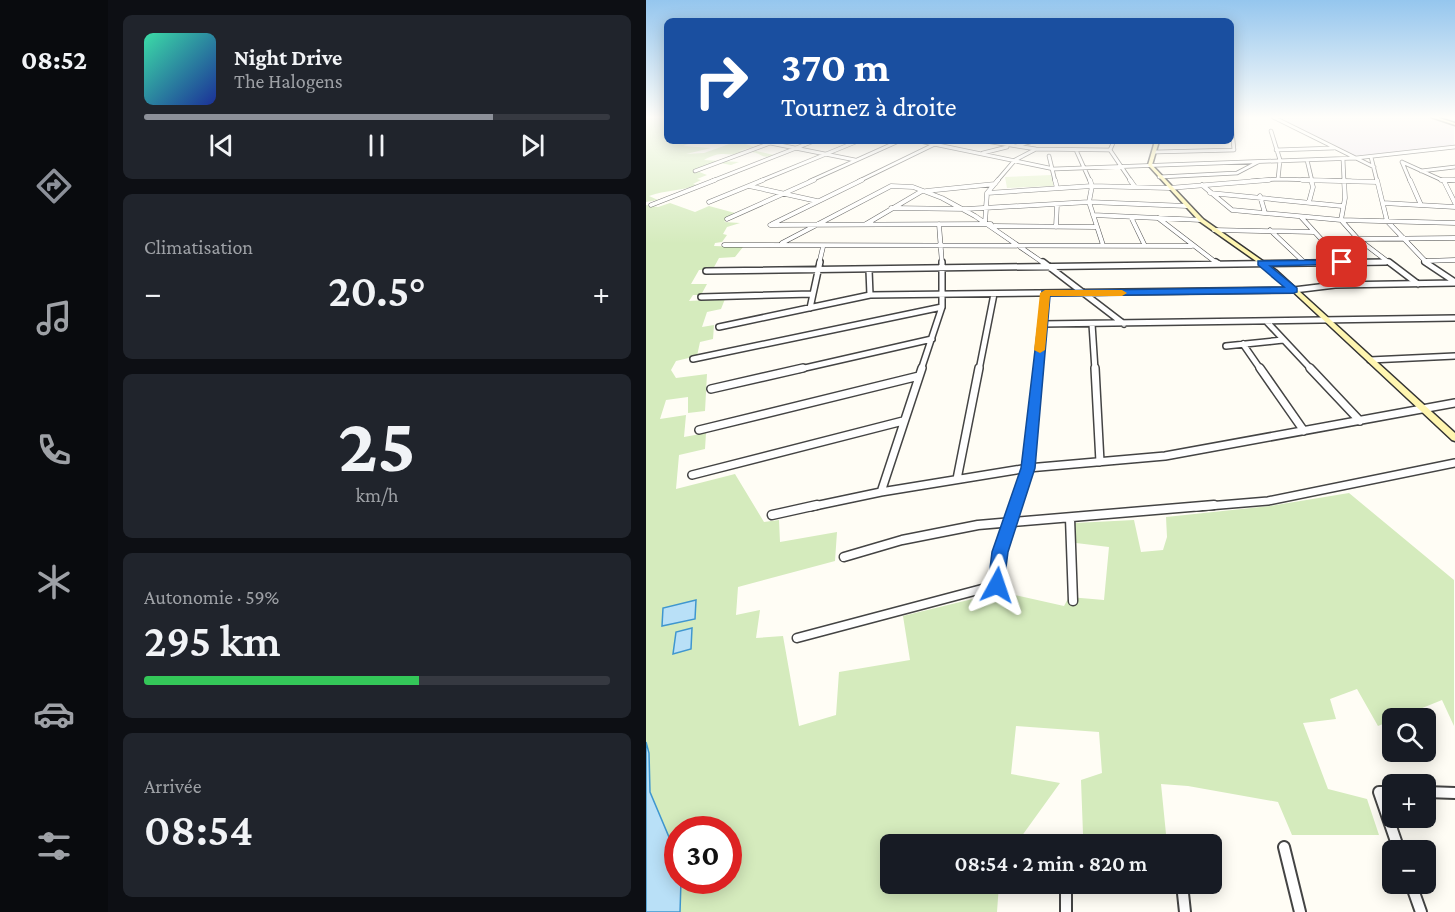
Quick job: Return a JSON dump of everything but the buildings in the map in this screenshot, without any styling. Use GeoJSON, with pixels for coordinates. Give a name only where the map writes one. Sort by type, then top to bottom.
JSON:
{"type":"FeatureCollection","features":[{"type":"Feature","properties":{"kind":"street"},"geometry":{"type":"LineString","coordinates":[[694,171],[725,160]]}},
{"type":"Feature","properties":{"kind":"street"},"geometry":{"type":"LineString","coordinates":[[651,205],[767,160]]}},
{"type":"Feature","properties":{"kind":"street"},"geometry":{"type":"LineString","coordinates":[[709,202],[813,160]]}},
{"type":"Feature","properties":{"kind":"street"},"geometry":{"type":"LineString","coordinates":[[727,219],[857,160]]}},
{"type":"Feature","properties":{"kind":"street"},"geometry":{"type":"LineString","coordinates":[[903,160],[770,225],[989,223],[1095,227]]}},
{"type":"Feature","properties":{"kind":"street"},"geometry":{"type":"LineString","coordinates":[[989,223],[986,208],[987,193],[1015,160],[1054,169],[1323,160]]}},
{"type":"Feature","properties":{"kind":"street"},"geometry":{"type":"LineString","coordinates":[[1050,160],[1057,188]]}},
{"type":"Feature","properties":{"kind":"street"},"geometry":{"type":"LineString","coordinates":[[1081,160],[1092,186],[1089,202],[1095,227],[1103,245]]}},
{"type":"Feature","properties":{"kind":"street"},"geometry":{"type":"LineString","coordinates":[[1117,160],[1135,187]]}},
{"type":"Feature","properties":{"kind":"street"},"geometry":{"type":"LineString","coordinates":[[1150,165],[1152,160]]}},
{"type":"Feature","properties":{"kind":"street"},"geometry":{"type":"LineString","coordinates":[[1278,179],[1280,160]]}},
{"type":"Feature","properties":{"kind":"street"},"geometry":{"type":"LineString","coordinates":[[1307,160],[1313,193],[1309,202]]}},
{"type":"Feature","properties":{"kind":"street"},"geometry":{"type":"LineString","coordinates":[[1343,160],[1341,220],[1358,239],[1386,262],[1419,284]]}},
{"type":"Feature","properties":{"kind":"street"},"geometry":{"type":"LineString","coordinates":[[1359,160],[1374,167]]}},
{"type":"Feature","properties":{"kind":"street"},"geometry":{"type":"LineString","coordinates":[[1372,160],[1387,221],[1424,261],[1454,282]]}},
{"type":"Feature","properties":{"kind":"street"},"geometry":{"type":"LineString","coordinates":[[1159,177],[1237,173],[1260,161]]}},
{"type":"Feature","properties":{"kind":"street"},"geometry":{"type":"LineString","coordinates":[[1383,203],[1454,205],[1453,195],[1444,182],[1402,162]]}},
{"type":"Feature","properties":{"kind":"street"},"geometry":{"type":"LineString","coordinates":[[1402,162],[1421,205]]}},
{"type":"Feature","properties":{"kind":"street"},"geometry":{"type":"LineString","coordinates":[[1150,165],[1201,220],[1294,290],[1454,438]]}},
{"type":"Feature","properties":{"kind":"street"},"geometry":{"type":"LineString","coordinates":[[1421,171],[1454,167]]}},
{"type":"Feature","properties":{"kind":"street"},"geometry":{"type":"LineString","coordinates":[[987,193],[1092,186],[1169,188],[1278,179],[1377,182]]}},
{"type":"Feature","properties":{"kind":"street"},"geometry":{"type":"LineString","coordinates":[[1444,182],[1454,180]]}},
{"type":"Feature","properties":{"kind":"street"},"geometry":{"type":"LineString","coordinates":[[866,224],[923,191],[995,184]]}},
{"type":"Feature","properties":{"kind":"street"},"geometry":{"type":"LineString","coordinates":[[780,244],[890,186],[909,185],[966,209],[989,223],[1124,324]]}},
{"type":"Feature","properties":{"kind":"street"},"geometry":{"type":"LineString","coordinates":[[1202,185],[1229,209],[1341,220],[1454,223]]}},
{"type":"Feature","properties":{"kind":"street"},"geometry":{"type":"LineString","coordinates":[[749,186],[817,202]]}},
{"type":"Feature","properties":{"kind":"street"},"geometry":{"type":"LineString","coordinates":[[1210,193],[1260,196],[1342,206]]}},
{"type":"Feature","properties":{"kind":"street"},"geometry":{"type":"LineString","coordinates":[[1260,196],[1265,213]]}},
{"type":"Feature","properties":{"kind":"street"},"geometry":{"type":"LineString","coordinates":[[891,208],[966,209],[1089,202],[1187,206]]}},
{"type":"Feature","properties":{"kind":"street"},"geometry":{"type":"LineString","coordinates":[[1056,227],[1057,204]]}},
{"type":"Feature","properties":{"kind":"street"},"geometry":{"type":"LineString","coordinates":[[1093,215],[1201,220]]}},
{"type":"Feature","properties":{"kind":"street"},"geometry":{"type":"LineString","coordinates":[[1131,217],[1145,246]]}},
{"type":"Feature","properties":{"kind":"street"},"geometry":{"type":"LineString","coordinates":[[1301,217],[1342,262]]}},
{"type":"Feature","properties":{"kind":"street"},"geometry":{"type":"LineString","coordinates":[[1158,218],[1192,246],[1219,264]]}},
{"type":"Feature","properties":{"kind":"street"},"geometry":{"type":"LineString","coordinates":[[881,492],[942,307],[944,293],[939,224]]}},
{"type":"Feature","properties":{"kind":"street"},"geometry":{"type":"LineString","coordinates":[[1214,230],[1314,232]]}},
{"type":"Feature","properties":{"kind":"street"},"geometry":{"type":"LineString","coordinates":[[1270,230],[1305,263]]}},
{"type":"Feature","properties":{"kind":"street"},"geometry":{"type":"LineString","coordinates":[[1358,239],[1454,238]]}},
{"type":"Feature","properties":{"kind":"street"},"geometry":{"type":"LineString","coordinates":[[724,245],[780,244],[823,247],[941,243],[1192,246]]}},
{"type":"Feature","properties":{"kind":"street"},"geometry":{"type":"LineString","coordinates":[[811,308],[823,247]]}},
{"type":"Feature","properties":{"kind":"street"},"geometry":{"type":"LineString","coordinates":[[1424,261],[1454,260]]}},
{"type":"Feature","properties":{"kind":"street"},"geometry":{"type":"LineString","coordinates":[[706,271],[1386,262]]}},
{"type":"Feature","properties":{"kind":"street"},"geometry":{"type":"LineString","coordinates":[[869,270],[870,295]]}},
{"type":"Feature","properties":{"kind":"street"},"geometry":{"type":"LineString","coordinates":[[719,327],[870,295],[1294,290],[1335,285],[1454,282]]}},
{"type":"Feature","properties":{"kind":"street"},"geometry":{"type":"LineString","coordinates":[[797,638],[997,585],[1000,552],[1028,468],[1045,293]]}},
{"type":"Feature","properties":{"kind":"street"},"geometry":{"type":"LineString","coordinates":[[701,297],[812,294]]}},
{"type":"Feature","properties":{"kind":"street"},"geometry":{"type":"LineString","coordinates":[[957,479],[994,294]]}},
{"type":"Feature","properties":{"kind":"street"},"geometry":{"type":"LineString","coordinates":[[693,359],[942,307]]}},
{"type":"Feature","properties":{"kind":"street"},"geometry":{"type":"LineString","coordinates":[[1042,324],[1454,318]]}},
{"type":"Feature","properties":{"kind":"street"},"geometry":{"type":"LineString","coordinates":[[1267,322],[1360,421]]}},
{"type":"Feature","properties":{"kind":"street"},"geometry":{"type":"LineString","coordinates":[[1092,324],[1100,462]]}},
{"type":"Feature","properties":{"kind":"street"},"geometry":{"type":"LineString","coordinates":[[710,389],[932,339]]}},
{"type":"Feature","properties":{"kind":"street"},"geometry":{"type":"LineString","coordinates":[[1226,346],[1283,340]]}},
{"type":"Feature","properties":{"kind":"street"},"geometry":{"type":"LineString","coordinates":[[1243,344],[1304,431]]}},
{"type":"Feature","properties":{"kind":"street"},"geometry":{"type":"LineString","coordinates":[[1370,360],[1454,356]]}},
{"type":"Feature","properties":{"kind":"street"},"geometry":{"type":"LineString","coordinates":[[699,430],[919,376]]}},
{"type":"Feature","properties":{"kind":"street"},"geometry":{"type":"LineString","coordinates":[[772,515],[957,479],[1028,468],[1165,456],[1454,403]]}},
{"type":"Feature","properties":{"kind":"street"},"geometry":{"type":"LineString","coordinates":[[692,476],[903,421]]}},
{"type":"Feature","properties":{"kind":"street"},"geometry":{"type":"LineString","coordinates":[[844,557],[902,540],[978,525],[1268,501],[1454,463]]}},
{"type":"Feature","properties":{"kind":"street"},"geometry":{"type":"LineString","coordinates":[[1070,518],[1073,601]]}},
{"type":"Feature","properties":{"kind":"street"},"geometry":{"type":"LineString","coordinates":[[1436,792],[1454,793]]}},
{"type":"Feature","properties":{"kind":"street"},"geometry":{"type":"LineString","coordinates":[[1284,847],[1300,912]]}},
{"type":"Feature","properties":{"kind":"street"},"geometry":{"type":"LineString","coordinates":[[1066,894],[1066,912]]}},
{"type":"Feature","properties":{"kind":"street"},"geometry":{"type":"LineString","coordinates":[[1183,894],[1185,912]]}},
{"type":"Feature","properties":{"kind":"street"},"geometry":{"type":"LineString","coordinates":[[1415,894],[1421,912]]}},
{"type":"Feature","properties":{"kind":"green space"},"geometry":{"type":"Polygon","coordinates":[[[646,160],[739,162],[731,165],[720,163],[694,170],[707,175],[697,179],[701,180],[693,184],[697,185],[649,196],[658,200],[646,202],[646,160]]]}},
{"type":"Feature","properties":{"kind":"green space"},"geometry":{"type":"Polygon","coordinates":[[[1051,175],[1054,186],[1007,188],[1005,177],[1051,175]]]}},
{"type":"Feature","properties":{"kind":"green space"},"geometry":{"type":"Polygon","coordinates":[[[670,203],[695,212],[709,206],[735,213],[724,219],[727,220],[724,222],[740,223],[727,227],[723,234],[727,235],[722,242],[715,243],[714,246],[743,247],[735,257],[719,258],[713,269],[699,270],[691,284],[707,284],[701,295],[693,295],[689,301],[725,299],[721,309],[707,312],[702,327],[714,325],[713,339],[700,342],[697,356],[676,361],[671,370],[676,378],[707,374],[705,411],[688,413],[688,397],[666,400],[660,419],[686,415],[684,437],[706,433],[705,449],[679,455],[676,489],[735,474],[764,522],[779,520],[780,542],[837,532],[835,561],[738,587],[736,615],[760,610],[756,638],[783,636],[799,726],[836,715],[839,672],[910,660],[903,616],[1001,592],[1064,606],[1069,597],[1104,600],[1109,547],[1076,543],[1075,523],[1134,520],[1141,552],[1163,550],[1167,537],[1166,517],[1270,506],[1349,493],[1454,580],[1454,726],[1442,700],[1422,708],[1382,708],[1382,724],[1378,726],[1357,689],[1330,699],[1336,719],[1303,723],[1328,789],[1367,799],[1379,835],[1292,835],[1278,802],[1188,786],[1161,784],[1166,834],[1083,834],[1081,780],[1102,773],[1099,732],[1016,726],[1011,774],[1060,783],[1023,834],[880,834],[880,894],[998,894],[997,912],[680,912],[681,894],[742,894],[742,816],[664,816],[664,825],[650,792],[649,753],[646,742],[646,205],[658,207],[670,203]]]}},
{"type":"Feature","properties":{"kind":"water"},"geometry":{"type":"Polygon","coordinates":[[[696,600],[695,619],[662,626],[663,608],[696,600]]]}},
{"type":"Feature","properties":{"kind":"water"},"geometry":{"type":"Polygon","coordinates":[[[692,628],[691,649],[673,654],[676,632],[692,628]]]}},
{"type":"Feature","properties":{"kind":"water"},"geometry":{"type":"Polygon","coordinates":[[[646,742],[649,753],[650,792],[664,825],[664,894],[681,894],[680,912],[646,912],[646,742]]]}},
{"type":"Feature","properties":{"kind":"slow traffic"},"geometry":{"type":"LineString","coordinates":[[1040,350],[1045,293],[1122,293]]}},
{"type":"Feature","properties":{"kind":"route"},"geometry":{"type":"LineString","coordinates":[[997,585],[1000,552],[1028,468],[1045,293],[1294,290],[1276,272],[1261,263],[1342,262]]}}]}
